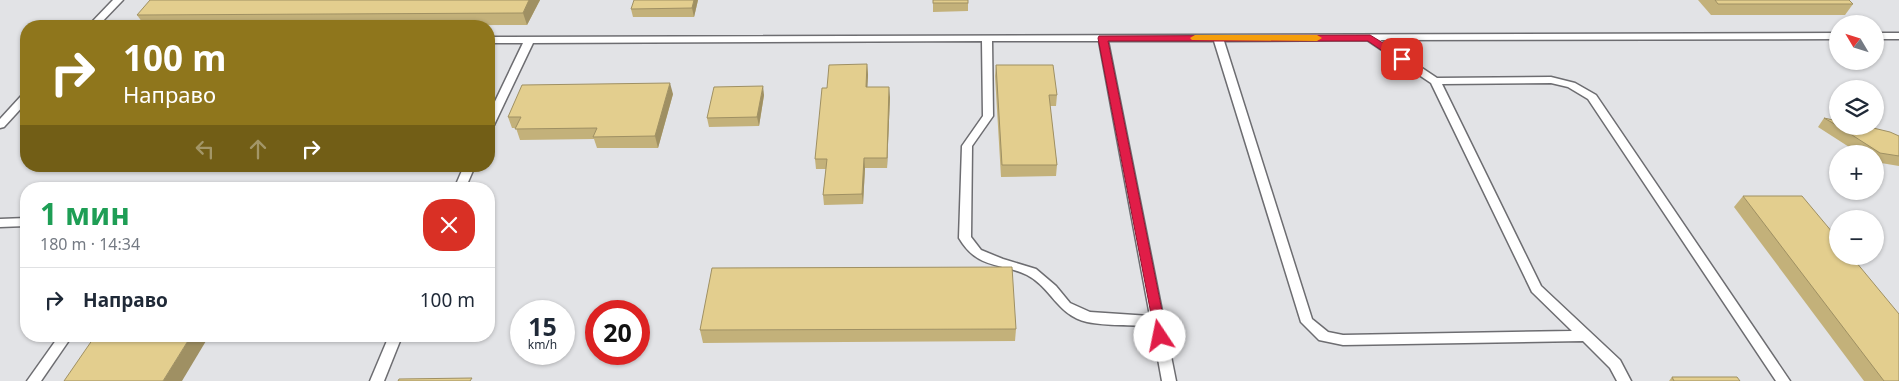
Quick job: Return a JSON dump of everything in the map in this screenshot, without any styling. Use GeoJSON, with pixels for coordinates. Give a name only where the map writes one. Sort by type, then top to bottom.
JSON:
{"type":"FeatureCollection","features":[{"type":"Feature","properties":{"kind":"lane"},"geometry":{"type":"LineString","coordinates":[[99,20],[118,0]]}},
{"type":"Feature","properties":{"kind":"lane"},"geometry":{"type":"LineString","coordinates":[[495,40],[1829,36]]}},
{"type":"Feature","properties":{"kind":"lane"},"geometry":{"type":"LineString","coordinates":[[1884,36],[1899,36]]}},
{"type":"Feature","properties":{"kind":"lane"},"geometry":{"type":"LineString","coordinates":[[1103,38],[1169,381]]}},
{"type":"Feature","properties":{"kind":"lane"},"geometry":{"type":"LineString","coordinates":[[1218,38],[1306,322],[1324,336],[1343,340],[1586,336]]}},
{"type":"Feature","properties":{"kind":"lane"},"geometry":{"type":"LineString","coordinates":[[1370,38],[1435,81],[1536,289],[1615,364],[1624,381]]}},
{"type":"Feature","properties":{"kind":"lane"},"geometry":{"type":"LineString","coordinates":[[987,39],[988,116],[967,146],[965,238],[977,253],[1000,263],[1032,272],[1052,289],[1066,306],[1088,317],[1158,321]]}},
{"type":"Feature","properties":{"kind":"lane"},"geometry":{"type":"LineString","coordinates":[[495,112],[528,40]]}},
{"type":"Feature","properties":{"kind":"lane"},"geometry":{"type":"LineString","coordinates":[[1435,81],[1551,80],[1571,85],[1592,97],[1783,381]]}},
{"type":"Feature","properties":{"kind":"lane"},"geometry":{"type":"LineString","coordinates":[[0,125],[20,103]]}},
{"type":"Feature","properties":{"kind":"lane"},"geometry":{"type":"LineString","coordinates":[[0,223],[20,222]]}},
{"type":"Feature","properties":{"kind":"lane"},"geometry":{"type":"LineString","coordinates":[[34,381],[62,342]]}},
{"type":"Feature","properties":{"kind":"lane"},"geometry":{"type":"LineString","coordinates":[[377,381],[393,342]]}},
{"type":"Feature","properties":{"kind":"building"},"geometry":{"type":"Polygon","coordinates":[[[150,0],[529,0],[523,13],[137,15],[150,0]]]}},
{"type":"Feature","properties":{"kind":"building"},"geometry":{"type":"Polygon","coordinates":[[[634,0],[694,0],[692,8],[631,9],[634,0]]]}},
{"type":"Feature","properties":{"kind":"building"},"geometry":{"type":"Polygon","coordinates":[[[933,0],[968,0],[968,3],[933,3],[933,0]]]}},
{"type":"Feature","properties":{"kind":"building"},"geometry":{"type":"Polygon","coordinates":[[[1715,0],[1849,0],[1853,4],[1718,4],[1715,0]]]}},
{"type":"Feature","properties":{"kind":"building"},"geometry":{"type":"Polygon","coordinates":[[[867,64],[866,87],[889,87],[887,158],[864,158],[862,194],[823,195],[827,159],[815,159],[822,88],[827,88],[829,65],[867,64]]]}},
{"type":"Feature","properties":{"kind":"building"},"geometry":{"type":"Polygon","coordinates":[[[996,65],[1053,65],[1057,95],[1049,95],[1057,165],[1002,165],[996,65]]]}},
{"type":"Feature","properties":{"kind":"building"},"geometry":{"type":"Polygon","coordinates":[[[670,83],[655,136],[593,137],[597,128],[515,129],[521,117],[508,117],[522,85],[670,83]]]}},
{"type":"Feature","properties":{"kind":"building"},"geometry":{"type":"Polygon","coordinates":[[[763,86],[757,117],[707,118],[714,87],[763,86]]]}},
{"type":"Feature","properties":{"kind":"building"},"geometry":{"type":"Polygon","coordinates":[[[1884,131],[1890,132],[1899,136],[1899,156],[1884,154],[1884,145],[1868,145],[1852,135],[1884,135],[1884,131]]]}},
{"type":"Feature","properties":{"kind":"building"},"geometry":{"type":"Polygon","coordinates":[[[1743,196],[1802,196],[1829,228],[1829,265],[1858,265],[1899,314],[1899,381],[1884,381],[1743,196]]]}},
{"type":"Feature","properties":{"kind":"building"},"geometry":{"type":"Polygon","coordinates":[[[1012,267],[1016,329],[700,330],[712,268],[1012,267]]]}},
{"type":"Feature","properties":{"kind":"building"},"geometry":{"type":"Polygon","coordinates":[[[91,342],[187,342],[163,381],[64,381],[91,342]]]}},
{"type":"Feature","properties":{"kind":"building"},"geometry":{"type":"Polygon","coordinates":[[[1672,377],[1737,377],[1740,381],[1674,381],[1672,377]]]}},
{"type":"Feature","properties":{"kind":"building"},"geometry":{"type":"Polygon","coordinates":[[[472,378],[470,381],[398,381],[399,379],[472,378]]]}},
{"type":"Feature","properties":{"kind":"slow traffic"},"geometry":{"type":"LineString","coordinates":[[1195,38],[1317,38]]}},
{"type":"Feature","properties":{"kind":"route"},"geometry":{"type":"LineString","coordinates":[[1160,336],[1103,38],[1370,38],[1402,59]]}}]}
